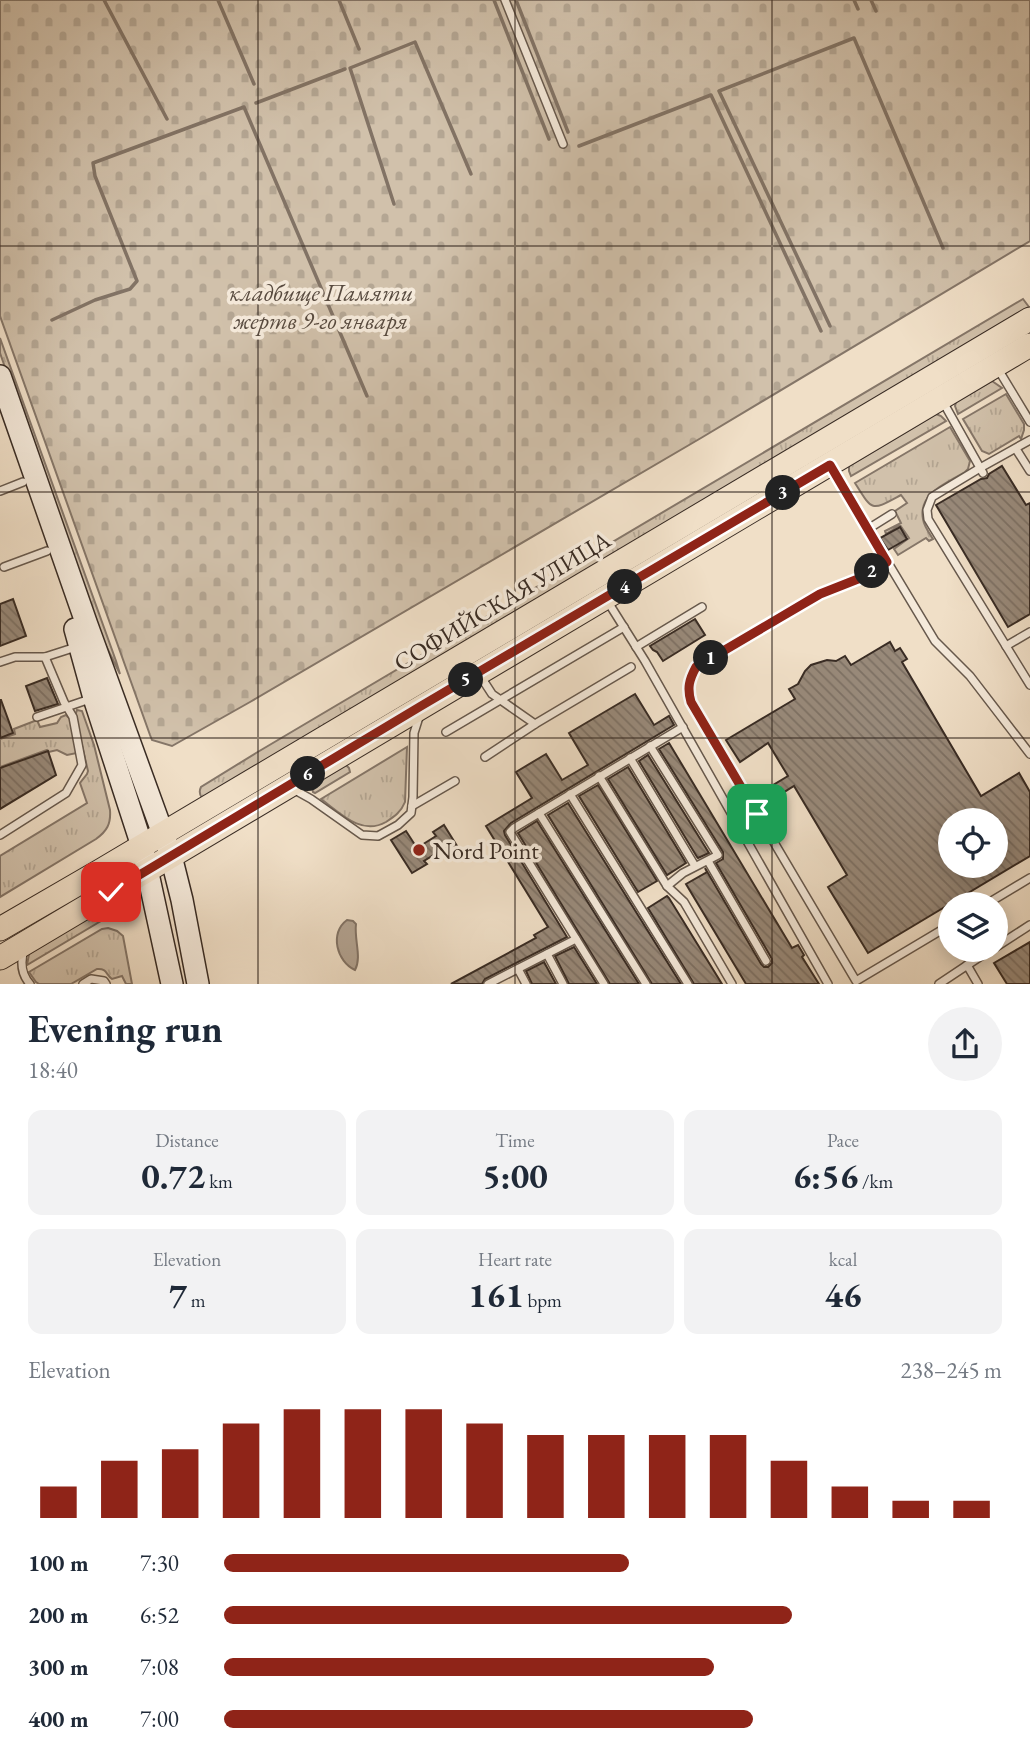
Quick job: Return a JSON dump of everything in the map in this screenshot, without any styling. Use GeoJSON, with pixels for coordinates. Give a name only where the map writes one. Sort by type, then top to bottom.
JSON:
{"type":"FeatureCollection","features":[{"type":"Feature","properties":{"kind":"main road","name":"СОФИЙСКАЯ УЛИЦА"},"geometry":{"type":"LineString","coordinates":[[0,958],[421,706],[472,662],[593,578],[990,356],[1030,319]]}},
{"type":"Feature","properties":{"kind":"main road","name":"СОФИЙСКАЯ УЛИЦА"},"geometry":{"type":"LineString","coordinates":[[990,356],[1030,345]]}},
{"type":"Feature","properties":{"kind":"main road"},"geometry":{"type":"LineString","coordinates":[[0,376],[171,856],[198,984]]}},
{"type":"Feature","properties":{"kind":"main road","name":"СОФИЙСКАЯ УЛИЦА"},"geometry":{"type":"LineString","coordinates":[[0,929],[276,766],[472,662],[606,598],[830,465],[935,389]]}},
{"type":"Feature","properties":{"kind":"main road"},"geometry":{"type":"LineString","coordinates":[[0,416],[80,645],[94,698],[142,846],[172,984]]}},
{"type":"Feature","properties":{"kind":"lane"},"geometry":{"type":"LineString","coordinates":[[505,0],[563,144]]}},
{"type":"Feature","properties":{"kind":"lane"},"geometry":{"type":"LineString","coordinates":[[990,356],[1030,422]]}},
{"type":"Feature","properties":{"kind":"lane"},"geometry":{"type":"LineString","coordinates":[[935,389],[981,470]]}},
{"type":"Feature","properties":{"kind":"lane"},"geometry":{"type":"LineString","coordinates":[[1030,440],[932,497],[927,510],[928,519],[1030,685]]}},
{"type":"Feature","properties":{"kind":"lane"},"geometry":{"type":"LineString","coordinates":[[1016,449],[1030,471]]}},
{"type":"Feature","properties":{"kind":"lane"},"geometry":{"type":"LineString","coordinates":[[830,465],[935,640],[970,676],[1030,754]]}},
{"type":"Feature","properties":{"kind":"lane"},"geometry":{"type":"LineString","coordinates":[[0,491],[23,482]]}},
{"type":"Feature","properties":{"kind":"lane"},"geometry":{"type":"LineString","coordinates":[[868,529],[892,514]]}},
{"type":"Feature","properties":{"kind":"lane"},"geometry":{"type":"LineString","coordinates":[[4,567],[47,551]]}},
{"type":"Feature","properties":{"kind":"lane"},"geometry":{"type":"LineString","coordinates":[[887,562],[858,579],[820,594],[696,667],[688,690],[691,702],[856,981],[938,932]]}},
{"type":"Feature","properties":{"kind":"lane"},"geometry":{"type":"LineString","coordinates":[[593,578],[683,727],[828,984]]}},
{"type":"Feature","properties":{"kind":"lane"},"geometry":{"type":"LineString","coordinates":[[636,647],[702,607]]}},
{"type":"Feature","properties":{"kind":"lane"},"geometry":{"type":"LineString","coordinates":[[446,732],[624,627]]}},
{"type":"Feature","properties":{"kind":"lane"},"geometry":{"type":"LineString","coordinates":[[1006,646],[1030,632]]}},
{"type":"Feature","properties":{"kind":"lane"},"geometry":{"type":"LineString","coordinates":[[0,662],[16,657],[45,657],[80,645]]}},
{"type":"Feature","properties":{"kind":"lane"},"geometry":{"type":"LineString","coordinates":[[0,835],[66,793],[82,765],[73,717],[45,657]]}},
{"type":"Feature","properties":{"kind":"lane"},"geometry":{"type":"LineString","coordinates":[[472,662],[492,694],[535,724]]}},
{"type":"Feature","properties":{"kind":"lane"},"geometry":{"type":"LineString","coordinates":[[485,757],[631,667]]}},
{"type":"Feature","properties":{"kind":"lane"},"geometry":{"type":"LineString","coordinates":[[37,717],[94,698]]}},
{"type":"Feature","properties":{"kind":"lane"},"geometry":{"type":"LineString","coordinates":[[276,766],[288,786],[362,835],[378,836],[398,825],[411,813],[414,733],[421,706]]}},
{"type":"Feature","properties":{"kind":"lane"},"geometry":{"type":"LineString","coordinates":[[604,984],[510,832],[683,727]]}},
{"type":"Feature","properties":{"kind":"lane"},"geometry":{"type":"LineString","coordinates":[[650,746],[718,855],[683,873],[667,886]]}},
{"type":"Feature","properties":{"kind":"lane"},"geometry":{"type":"LineString","coordinates":[[629,758],[695,866]]}},
{"type":"Feature","properties":{"kind":"lane"},"geometry":{"type":"LineString","coordinates":[[599,776],[667,886],[684,902],[732,984]]}},
{"type":"Feature","properties":{"kind":"lane"},"geometry":{"type":"LineString","coordinates":[[412,806],[455,781]]}},
{"type":"Feature","properties":{"kind":"lane"},"geometry":{"type":"LineString","coordinates":[[570,794],[688,984]]}},
{"type":"Feature","properties":{"kind":"lane"},"geometry":{"type":"LineString","coordinates":[[539,813],[646,984]]}},
{"type":"Feature","properties":{"kind":"lane"},"geometry":{"type":"LineString","coordinates":[[708,861],[766,961]]}},
{"type":"Feature","properties":{"kind":"lane"},"geometry":{"type":"LineString","coordinates":[[1007,892],[1030,878]]}},
{"type":"Feature","properties":{"kind":"lane"},"geometry":{"type":"LineString","coordinates":[[1008,939],[1030,925]]}},
{"type":"Feature","properties":{"kind":"lane"},"geometry":{"type":"LineString","coordinates":[[488,984],[576,939]]}},
{"type":"Feature","properties":{"kind":"lane"},"geometry":{"type":"LineString","coordinates":[[26,942],[22,972],[30,984]]}},
{"type":"Feature","properties":{"kind":"lane"},"geometry":{"type":"LineString","coordinates":[[547,954],[563,984]]}},
{"type":"Feature","properties":{"kind":"lane"},"geometry":{"type":"LineString","coordinates":[[939,984],[972,962]]}},
{"type":"Feature","properties":{"kind":"lane"},"geometry":{"type":"LineString","coordinates":[[967,965],[978,984]]}},
{"type":"Feature","properties":{"kind":"lane"},"geometry":{"type":"LineString","coordinates":[[518,969],[526,984]]}},
{"type":"Feature","properties":{"kind":"lane"},"geometry":{"type":"LineString","coordinates":[[83,984],[92,979],[104,981],[106,984]]}},
{"type":"Feature","properties":{"kind":"green space","name":"кладбище Памяти жертв 9-го января"},"geometry":{"type":"Polygon","coordinates":[[[0,0],[1030,0],[1030,241],[701,438],[172,746],[152,740],[150,735],[0,316],[0,0]]]}},
{"type":"Feature","properties":{"kind":"green space"},"geometry":{"type":"Polygon","coordinates":[[[1023,299],[1029,307],[201,797],[201,787],[256,753],[1023,299]]]}},
{"type":"Feature","properties":{"kind":"green space"},"geometry":{"type":"Polygon","coordinates":[[[0,338],[120,674],[95,624],[0,353],[0,338]]]}},
{"type":"Feature","properties":{"kind":"green space"},"geometry":{"type":"Polygon","coordinates":[[[992,381],[1002,388],[958,414],[956,402],[992,381]]]}},
{"type":"Feature","properties":{"kind":"green space"},"geometry":{"type":"Polygon","coordinates":[[[1006,394],[1024,424],[1024,430],[1021,439],[1019,436],[989,454],[982,451],[963,419],[1006,394]]]}},
{"type":"Feature","properties":{"kind":"green space"},"geometry":{"type":"Polygon","coordinates":[[[936,414],[946,421],[851,476],[849,466],[936,414]]]}},
{"type":"Feature","properties":{"kind":"green space"},"geometry":{"type":"Polygon","coordinates":[[[950,427],[970,461],[968,469],[935,490],[925,502],[924,522],[933,539],[929,541],[926,538],[898,555],[894,549],[909,538],[900,525],[886,534],[885,531],[901,523],[895,511],[907,503],[901,495],[874,506],[855,483],[950,427]]]}},
{"type":"Feature","properties":{"kind":"green space"},"geometry":{"type":"Polygon","coordinates":[[[77,710],[82,711],[94,745],[110,810],[107,827],[96,839],[0,897],[0,856],[87,803],[80,783],[88,771],[75,716],[77,710]]]}},
{"type":"Feature","properties":{"kind":"green space"},"geometry":{"type":"Polygon","coordinates":[[[66,715],[70,719],[77,753],[67,755],[57,750],[47,750],[0,767],[0,739],[15,734],[14,729],[37,720],[40,727],[57,723],[66,715]]]}},
{"type":"Feature","properties":{"kind":"green space"},"geometry":{"type":"Polygon","coordinates":[[[407,747],[405,802],[397,814],[386,822],[377,826],[359,825],[321,799],[407,747]]]}},
{"type":"Feature","properties":{"kind":"green space"},"geometry":{"type":"Polygon","coordinates":[[[346,765],[350,772],[313,792],[313,785],[346,765]]]}},
{"type":"Feature","properties":{"kind":"green space"},"geometry":{"type":"Polygon","coordinates":[[[113,903],[115,907],[111,915],[27,965],[29,954],[113,903]]]}},
{"type":"Feature","properties":{"kind":"green space"},"geometry":{"type":"Polygon","coordinates":[[[108,928],[123,936],[132,984],[126,984],[122,976],[112,979],[100,969],[71,984],[39,984],[29,972],[102,929],[108,928]]]}},
{"type":"Feature","properties":{"kind":"shaded area"},"geometry":{"type":"Polygon","coordinates":[[[347,920],[356,924],[358,960],[355,970],[344,961],[338,947],[338,932],[347,920]]]}},
{"type":"Feature","properties":{"kind":"building"},"geometry":{"type":"Polygon","coordinates":[[[1002,466],[1026,505],[1030,503],[1030,614],[1008,627],[936,505],[987,478],[1002,466]]]}},
{"type":"Feature","properties":{"kind":"building"},"geometry":{"type":"Polygon","coordinates":[[[900,527],[907,539],[888,550],[880,538],[900,527]]]}},
{"type":"Feature","properties":{"kind":"building"},"geometry":{"type":"Polygon","coordinates":[[[13,599],[26,636],[0,646],[0,604],[13,599]]]}},
{"type":"Feature","properties":{"kind":"building"},"geometry":{"type":"Polygon","coordinates":[[[695,619],[705,635],[663,661],[650,646],[695,619]]]}},
{"type":"Feature","properties":{"kind":"building"},"geometry":{"type":"Polygon","coordinates":[[[890,642],[895,651],[900,648],[907,659],[902,662],[981,796],[1019,773],[1030,792],[1030,856],[1008,869],[1008,808],[938,808],[938,878],[993,878],[970,892],[938,892],[938,911],[868,953],[828,887],[847,875],[794,786],[762,806],[755,796],[788,776],[768,743],[740,762],[726,740],[795,699],[789,689],[798,684],[811,665],[827,660],[836,661],[845,656],[851,665],[890,642]]]}},
{"type":"Feature","properties":{"kind":"building"},"geometry":{"type":"Polygon","coordinates":[[[47,678],[58,704],[35,711],[26,686],[47,678]]]}},
{"type":"Feature","properties":{"kind":"building"},"geometry":{"type":"Polygon","coordinates":[[[635,694],[654,725],[669,716],[674,725],[511,823],[504,831],[567,937],[485,979],[482,984],[451,984],[536,938],[534,935],[548,927],[486,826],[532,798],[516,772],[546,754],[562,780],[588,765],[569,733],[635,694]]]}},
{"type":"Feature","properties":{"kind":"building"},"geometry":{"type":"Polygon","coordinates":[[[0,700],[13,733],[0,738],[0,700]]]}},
{"type":"Feature","properties":{"kind":"building"},"geometry":{"type":"Polygon","coordinates":[[[669,743],[792,948],[798,945],[804,955],[802,957],[819,984],[746,984],[686,884],[707,872],[705,868],[761,964],[768,967],[772,959],[716,863],[723,859],[723,852],[659,749],[669,743]]]}},
{"type":"Feature","properties":{"kind":"building"},"geometry":{"type":"Polygon","coordinates":[[[48,751],[56,775],[0,809],[0,768],[48,751]]]}},
{"type":"Feature","properties":{"kind":"building"},"geometry":{"type":"Polygon","coordinates":[[[648,755],[709,853],[697,857],[639,761],[648,755]]]}},
{"type":"Feature","properties":{"kind":"building"},"geometry":{"type":"Polygon","coordinates":[[[628,767],[686,863],[667,875],[608,779],[628,767]]]}},
{"type":"Feature","properties":{"kind":"building"},"geometry":{"type":"Polygon","coordinates":[[[598,785],[657,881],[638,892],[579,796],[598,785]]]}},
{"type":"Feature","properties":{"kind":"building"},"geometry":{"type":"Polygon","coordinates":[[[568,803],[681,984],[652,984],[548,815],[568,803]]]}},
{"type":"Feature","properties":{"kind":"building"},"geometry":{"type":"Polygon","coordinates":[[[537,821],[639,984],[610,984],[518,833],[537,821]]]}},
{"type":"Feature","properties":{"kind":"building","name":"Nord Point"},"geometry":{"type":"Polygon","coordinates":[[[444,825],[457,846],[447,852],[445,848],[424,861],[427,864],[412,873],[391,840],[406,831],[417,848],[436,836],[433,832],[444,825]]]}},
{"type":"Feature","properties":{"kind":"building"},"geometry":{"type":"Polygon","coordinates":[[[667,896],[722,984],[694,984],[648,908],[667,896]]]}},
{"type":"Feature","properties":{"kind":"building"},"geometry":{"type":"Polygon","coordinates":[[[1030,942],[1030,984],[1007,984],[994,963],[1008,962],[1008,955],[1030,942]]]}},
{"type":"Feature","properties":{"kind":"building"},"geometry":{"type":"Polygon","coordinates":[[[574,947],[597,984],[569,984],[555,956],[574,947]]]}},
{"type":"Feature","properties":{"kind":"building"},"geometry":{"type":"Polygon","coordinates":[[[544,962],[556,984],[532,984],[526,971],[544,962]]]}},
{"type":"Feature","properties":{"kind":"waterway"},"geometry":{"type":"LineString","coordinates":[[104,0],[167,119]]}},
{"type":"Feature","properties":{"kind":"waterway"},"geometry":{"type":"LineString","coordinates":[[218,0],[254,84]]}},
{"type":"Feature","properties":{"kind":"waterway"},"geometry":{"type":"LineString","coordinates":[[339,0],[359,49]]}},
{"type":"Feature","properties":{"kind":"waterway"},"geometry":{"type":"LineString","coordinates":[[494,0],[549,139]]}},
{"type":"Feature","properties":{"kind":"waterway"},"geometry":{"type":"LineString","coordinates":[[516,0],[568,132]]}},
{"type":"Feature","properties":{"kind":"waterway"},"geometry":{"type":"LineString","coordinates":[[854,0],[858,9]]}},
{"type":"Feature","properties":{"kind":"waterway"},"geometry":{"type":"LineString","coordinates":[[871,0],[876,11]]}},
{"type":"Feature","properties":{"kind":"waterway"},"geometry":{"type":"LineString","coordinates":[[830,326],[719,91],[854,38],[943,248]]}},
{"type":"Feature","properties":{"kind":"waterway"},"geometry":{"type":"LineString","coordinates":[[394,204],[350,68],[415,42],[471,174]]}},
{"type":"Feature","properties":{"kind":"waterway"},"geometry":{"type":"LineString","coordinates":[[256,103],[345,69]]}},
{"type":"Feature","properties":{"kind":"waterway"},"geometry":{"type":"LineString","coordinates":[[579,146],[711,95],[821,331]]}},
{"type":"Feature","properties":{"kind":"waterway"},"geometry":{"type":"LineString","coordinates":[[52,320],[95,300],[130,289],[137,281],[95,176],[93,163],[244,107],[367,396]]}},
{"type":"Feature","properties":{"kind":"place","name":"Nord Point"},"geometry":{"type":"Point","coordinates":[419,850]}},
{"type":"Feature","properties":{"kind":"route"},"geometry":{"type":"LineString","coordinates":[[111,892],[830,465],[887,562],[858,579],[820,594],[696,667],[690,678],[688,690],[691,702],[757,814]]}}]}
